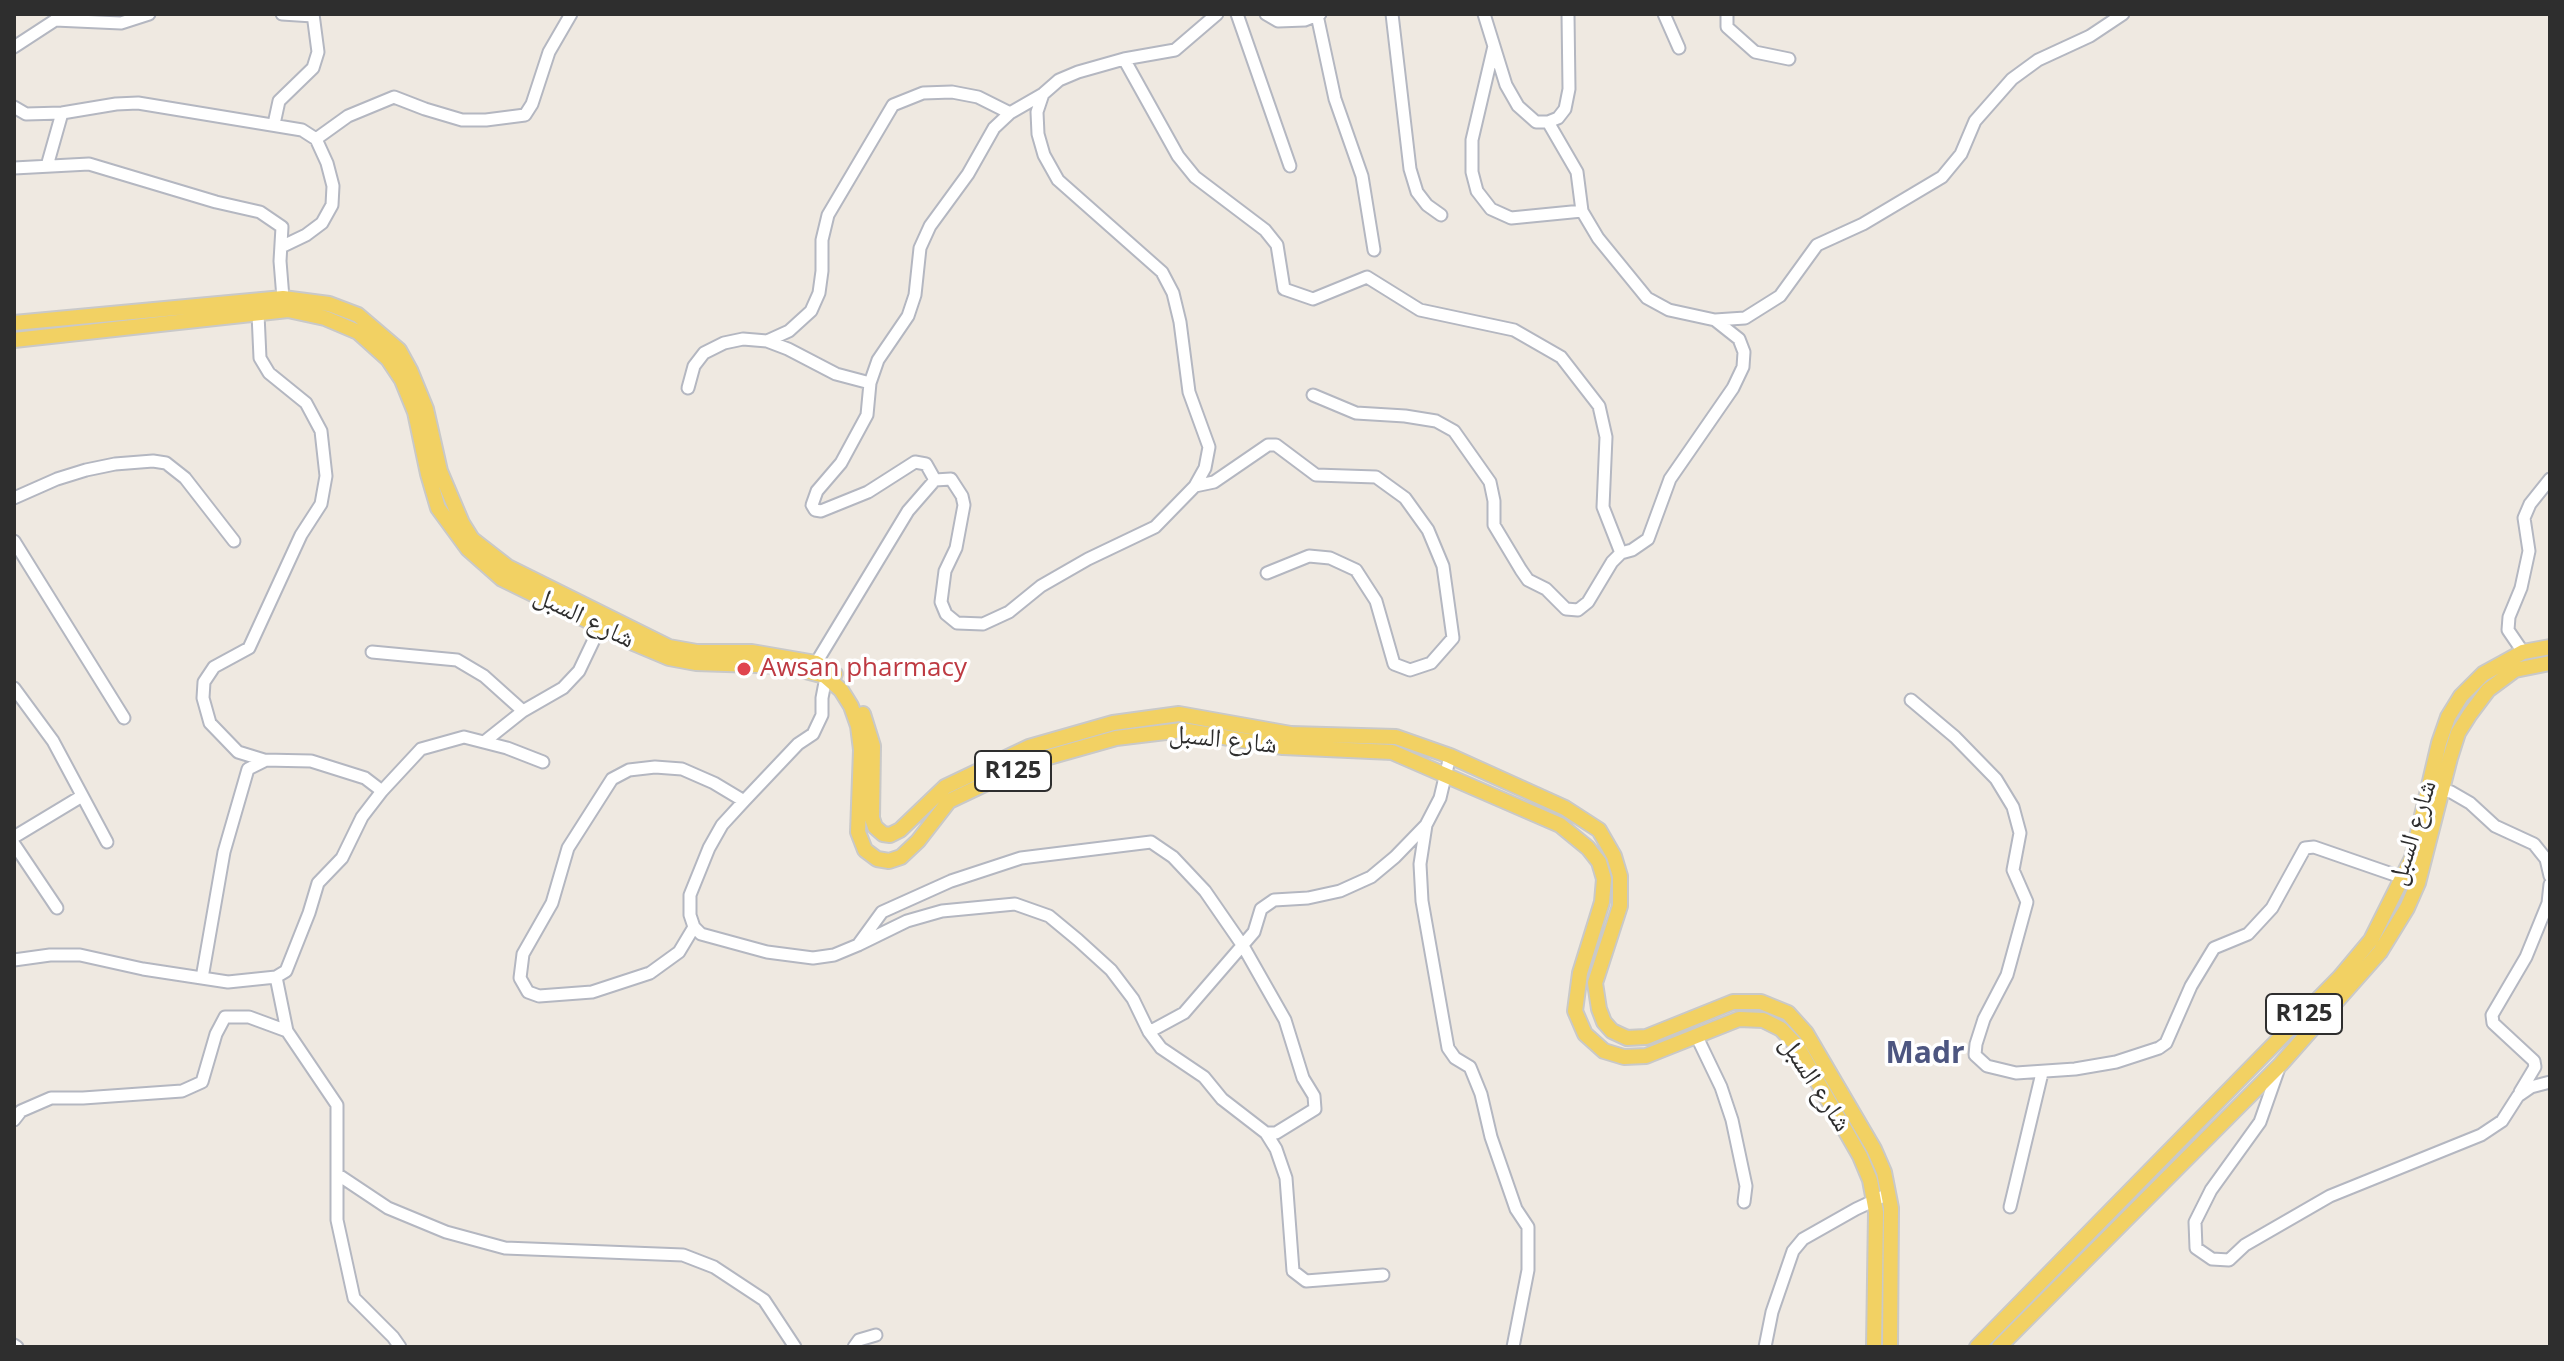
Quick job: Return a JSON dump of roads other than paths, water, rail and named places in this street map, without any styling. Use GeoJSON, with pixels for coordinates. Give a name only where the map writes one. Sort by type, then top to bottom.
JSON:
{"type":"FeatureCollection","features":[{"type":"Feature","properties":{"kind":"main road","name":"شارع السبل"},"geometry":{"type":"LineString","coordinates":[[14,323],[283,298],[329,304],[358,315],[399,350],[426,409],[440,471],[456,512],[472,539],[508,567],[669,647],[697,652],[752,652],[823,669],[847,685],[858,701],[873,746],[872,818],[875,827],[883,834],[890,835],[900,830],[945,787],[1029,747],[1113,723],[1179,714],[1291,734],[1396,737],[1450,756],[1565,808],[1599,830],[1614,856],[1620,876],[1620,906],[1595,983],[1599,1009],[1612,1031],[1627,1038],[1646,1037],[1733,1002],[1761,1002],[1788,1013],[1806,1033],[1874,1149],[1884,1172],[1876,1212],[1874,1347]]}},
{"type":"Feature","properties":{"kind":"main road","name":"شارع السبل"},"geometry":{"type":"LineString","coordinates":[[14,340],[288,310],[325,318],[358,332],[388,359],[402,380],[415,412],[438,508],[468,549],[502,579],[669,658],[696,663],[823,669],[851,706],[858,726],[861,750],[858,832],[865,850],[877,859],[889,861],[901,857],[918,841],[949,801],[1031,762],[1116,738],[1182,730],[1283,747],[1392,752],[1560,825],[1588,848],[1599,862],[1604,879],[1602,902],[1580,973],[1575,1011],[1585,1034],[1604,1051],[1624,1057],[1646,1056],[1739,1019],[1763,1020],[1781,1029],[1797,1046],[1860,1156],[1870,1180],[1891,1208],[1890,1347]]}},
{"type":"Feature","properties":{"kind":"main road","name":"شارع السبل"},"geometry":{"type":"LineString","coordinates":[[1999,1347],[2281,1064],[2380,952],[2407,908],[2412,858],[2448,717],[2461,696],[2483,674],[2523,652],[2550,647]]}},
{"type":"Feature","properties":{"kind":"main road","name":"شارع السبل"},"geometry":{"type":"LineString","coordinates":[[1977,1347],[2340,977],[2371,940],[2411,880],[2458,733],[2488,690],[2515,670],[2550,663]]}},
{"type":"Feature","properties":{"kind":"street"},"geometry":{"type":"LineString","coordinates":[[14,47],[42,30],[56,16],[85,24],[121,23],[149,14]]}},
{"type":"Feature","properties":{"kind":"street"},"geometry":{"type":"LineString","coordinates":[[274,124],[279,101],[313,68],[318,52],[313,15],[282,14]]}},
{"type":"Feature","properties":{"kind":"street"},"geometry":{"type":"LineString","coordinates":[[316,139],[348,116],[394,97],[462,120],[525,115],[532,104],[549,52],[571,14]]}},
{"type":"Feature","properties":{"kind":"street"},"geometry":{"type":"LineString","coordinates":[[935,480],[926,464],[915,462],[868,492],[821,511],[815,510],[812,505],[813,497],[841,463],[867,415],[870,383],[878,360],[908,316],[915,295],[920,248],[930,226],[950,201],[994,128],[1010,113],[1043,94],[1059,80],[1124,59],[1175,50],[1217,14]]}},
{"type":"Feature","properties":{"kind":"street"},"geometry":{"type":"LineString","coordinates":[[1237,14],[1290,166]]}},
{"type":"Feature","properties":{"kind":"street"},"geometry":{"type":"LineString","coordinates":[[1266,14],[1278,21],[1305,20],[1318,15],[1335,99],[1362,176],[1374,250]]}},
{"type":"Feature","properties":{"kind":"street"},"geometry":{"type":"LineString","coordinates":[[1392,14],[1410,169],[1417,192],[1427,205],[1441,215]]}},
{"type":"Feature","properties":{"kind":"street"},"geometry":{"type":"LineString","coordinates":[[1484,14],[1506,85],[1518,106],[1536,122],[1558,118],[1565,109],[1569,89],[1568,14]]}},
{"type":"Feature","properties":{"kind":"street"},"geometry":{"type":"LineString","coordinates":[[1664,14],[1679,48]]}},
{"type":"Feature","properties":{"kind":"street"},"geometry":{"type":"LineString","coordinates":[[1727,14],[1727,27],[1755,52],[1789,59]]}},
{"type":"Feature","properties":{"kind":"street"},"geometry":{"type":"LineString","coordinates":[[1548,122],[1577,172],[1582,211],[1598,238],[1647,298],[1669,310],[1715,320],[1745,318],[1780,296],[1817,245],[1863,224],[1942,177],[1961,154],[1975,121],[2012,79],[2038,60],[2090,36],[2123,14]]}},
{"type":"Feature","properties":{"kind":"street"},"geometry":{"type":"LineString","coordinates":[[1494,46],[1472,140],[1472,172],[1477,191],[1491,209],[1511,218],[1582,211]]}},
{"type":"Feature","properties":{"kind":"street"},"geometry":{"type":"LineString","coordinates":[[1124,59],[1178,156],[1195,177],[1265,230],[1277,245],[1284,289],[1313,299],[1367,277],[1420,310],[1514,330],[1561,357],[1599,406],[1606,437],[1603,507],[1621,553]]}},
{"type":"Feature","properties":{"kind":"street"},"geometry":{"type":"LineString","coordinates":[[767,341],[789,331],[811,311],[819,293],[822,240],[828,215],[893,105],[923,93],[952,92],[978,97],[1010,113]]}},
{"type":"Feature","properties":{"kind":"street"},"geometry":{"type":"LineString","coordinates":[[1043,94],[1037,112],[1038,134],[1044,155],[1058,180],[1162,272],[1173,293],[1189,392],[1209,447],[1205,468],[1195,486],[1155,527],[1088,559],[1041,586],[1009,612],[983,624],[957,623],[946,614],[941,602],[945,571],[956,548],[964,505],[951,479],[935,480],[900,523],[823,669],[822,715],[813,734],[798,744],[722,825],[690,895],[690,915],[694,927],[701,934],[793,957],[813,958],[834,955],[907,921],[942,911],[1015,904],[1049,916],[1111,970],[1133,999],[1149,1032],[1161,1048],[1204,1077],[1222,1099],[1266,1133],[1276,1149],[1286,1178],[1293,1271],[1306,1281],[1383,1275]]}},
{"type":"Feature","properties":{"kind":"street"},"geometry":{"type":"LineString","coordinates":[[14,107],[26,114],[62,113],[138,103],[302,130],[316,139],[327,163],[333,186],[332,205],[322,223],[281,247]]}},
{"type":"Feature","properties":{"kind":"street"},"geometry":{"type":"LineString","coordinates":[[47,166],[62,113]]}},
{"type":"Feature","properties":{"kind":"street"},"geometry":{"type":"LineString","coordinates":[[14,168],[89,164],[260,212],[282,227],[280,261],[283,298]]}},
{"type":"Feature","properties":{"kind":"street"},"geometry":{"type":"LineString","coordinates":[[258,314],[260,358],[269,373],[306,403],[321,431],[326,476],[321,504],[295,546],[249,648],[214,667],[204,682],[203,698],[210,723],[238,752],[264,760],[311,761],[365,778],[382,791]]}},
{"type":"Feature","properties":{"kind":"street"},"geometry":{"type":"LineString","coordinates":[[1313,395],[1356,413],[1436,421],[1454,431],[1490,482],[1494,525],[1528,580],[1546,589],[1566,609],[1578,610],[1588,602],[1612,562],[1621,553],[1632,550],[1648,539],[1670,479],[1733,388],[1743,367],[1744,352],[1739,339],[1715,320]]}},
{"type":"Feature","properties":{"kind":"street"},"geometry":{"type":"LineString","coordinates":[[688,388],[694,366],[704,353],[724,343],[743,339],[767,341],[836,374],[870,383]]}},
{"type":"Feature","properties":{"kind":"street"},"geometry":{"type":"LineString","coordinates":[[1195,486],[1214,482],[1268,445],[1276,445],[1316,475],[1376,477],[1405,498],[1428,530],[1443,566],[1453,638],[1431,663],[1410,670],[1394,664],[1376,601],[1356,570],[1330,558],[1309,556],[1267,573]]}},
{"type":"Feature","properties":{"kind":"street"},"geometry":{"type":"LineString","coordinates":[[14,498],[86,470],[115,464],[166,463],[185,478],[234,541]]}},
{"type":"Feature","properties":{"kind":"street"},"geometry":{"type":"LineString","coordinates":[[2523,652],[2508,630],[2529,551],[2524,518],[2530,504],[2550,479]]}},
{"type":"Feature","properties":{"kind":"street"},"geometry":{"type":"LineString","coordinates":[[14,541],[124,718]]}},
{"type":"Feature","properties":{"kind":"street"},"geometry":{"type":"LineString","coordinates":[[484,742],[523,711],[563,688],[579,671],[600,627]]}},
{"type":"Feature","properties":{"kind":"street"},"geometry":{"type":"LineString","coordinates":[[372,652],[457,660],[484,676],[523,711]]}},
{"type":"Feature","properties":{"kind":"street"},"geometry":{"type":"LineString","coordinates":[[14,688],[53,741],[107,842]]}},
{"type":"Feature","properties":{"kind":"street"},"geometry":{"type":"LineString","coordinates":[[1911,700],[1955,737],[1996,779],[2013,807],[2020,833],[2013,870],[2027,902],[2007,975],[1984,1019],[1975,1055],[1987,1066],[2016,1073],[2042,1073],[2116,1062],[2159,1048],[2166,1043],[2191,986],[2214,948],[2248,934],[2272,908],[2305,848],[2314,847],[2411,880]]}},
{"type":"Feature","properties":{"kind":"street"},"geometry":{"type":"LineString","coordinates":[[14,960],[80,955],[143,969],[228,982],[276,977],[286,971],[318,883],[342,858],[362,817],[421,749],[464,737],[543,762]]}},
{"type":"Feature","properties":{"kind":"street"},"geometry":{"type":"LineString","coordinates":[[1450,756],[1440,798],[1426,825],[1420,864],[1422,901],[1448,1048],[1455,1058],[1470,1067],[1516,1209],[1528,1227],[1528,1270],[1513,1347]]}},
{"type":"Feature","properties":{"kind":"street"},"geometry":{"type":"LineString","coordinates":[[202,978],[224,852],[248,769],[264,760]]}},
{"type":"Feature","properties":{"kind":"street"},"geometry":{"type":"LineString","coordinates":[[694,927],[679,952],[650,973],[592,992],[539,996],[528,992],[520,978],[523,954],[552,903],[568,848],[612,779],[629,770],[655,767],[682,769],[744,801]]}},
{"type":"Feature","properties":{"kind":"street"},"geometry":{"type":"LineString","coordinates":[[2441,790],[2470,803],[2495,826],[2534,844],[2546,859],[2550,876]]}},
{"type":"Feature","properties":{"kind":"street"},"geometry":{"type":"LineString","coordinates":[[14,837],[82,796]]}},
{"type":"Feature","properties":{"kind":"street"},"geometry":{"type":"LineString","coordinates":[[1149,1032],[1184,1013],[1254,932],[1261,909],[1274,900],[1319,896],[1340,891],[1371,877],[1426,825]]}},
{"type":"Feature","properties":{"kind":"street"},"geometry":{"type":"LineString","coordinates":[[858,945],[882,912],[951,881],[1021,858],[1151,842],[1173,857],[1205,891],[1243,946],[1285,1020],[1303,1078],[1314,1096],[1315,1109],[1276,1133],[1266,1133]]}},
{"type":"Feature","properties":{"kind":"street"},"geometry":{"type":"LineString","coordinates":[[14,844],[57,908]]}},
{"type":"Feature","properties":{"kind":"street"},"geometry":{"type":"LineString","coordinates":[[2281,1064],[2260,1122],[2211,1190],[2195,1222],[2196,1248],[2212,1259],[2229,1260],[2245,1245],[2330,1196],[2481,1135],[2502,1121],[2535,1067],[2534,1061],[2493,1023],[2492,1015],[2526,957],[2548,903],[2550,884]]}},
{"type":"Feature","properties":{"kind":"street"},"geometry":{"type":"LineString","coordinates":[[276,977],[287,1031],[337,1105],[337,1220],[354,1298],[400,1347]]}},
{"type":"Feature","properties":{"kind":"street"},"geometry":{"type":"LineString","coordinates":[[14,1120],[21,1111],[51,1098],[182,1091],[202,1082],[216,1034],[225,1017],[249,1017],[287,1031]]}},
{"type":"Feature","properties":{"kind":"street"},"geometry":{"type":"LineString","coordinates":[[1696,1035],[1721,1087],[1732,1120],[1746,1186],[1744,1202]]}},
{"type":"Feature","properties":{"kind":"street"},"geometry":{"type":"LineString","coordinates":[[2010,1207],[2042,1073]]}},
{"type":"Feature","properties":{"kind":"street"},"geometry":{"type":"LineString","coordinates":[[2518,1096],[2531,1087],[2550,1082]]}},
{"type":"Feature","properties":{"kind":"street"},"geometry":{"type":"LineString","coordinates":[[337,1174],[388,1208],[446,1232],[505,1248],[683,1255],[714,1267],[764,1300],[795,1347]]}},
{"type":"Feature","properties":{"kind":"street"},"geometry":{"type":"LineString","coordinates":[[1765,1347],[1772,1312],[1793,1251],[1803,1239],[1881,1197]]}},
{"type":"Feature","properties":{"kind":"street"},"geometry":{"type":"LineString","coordinates":[[854,1347],[859,1340],[876,1335]]}},
{"type":"Feature","properties":{"kind":"place","name":"Awsan pharmacy"},"geometry":{"type":"Point","coordinates":[744,669]}},
{"type":"Feature","properties":{"kind":"district","name":"Madr"},"geometry":{"type":"Point","coordinates":[1925,1054]}}]}
